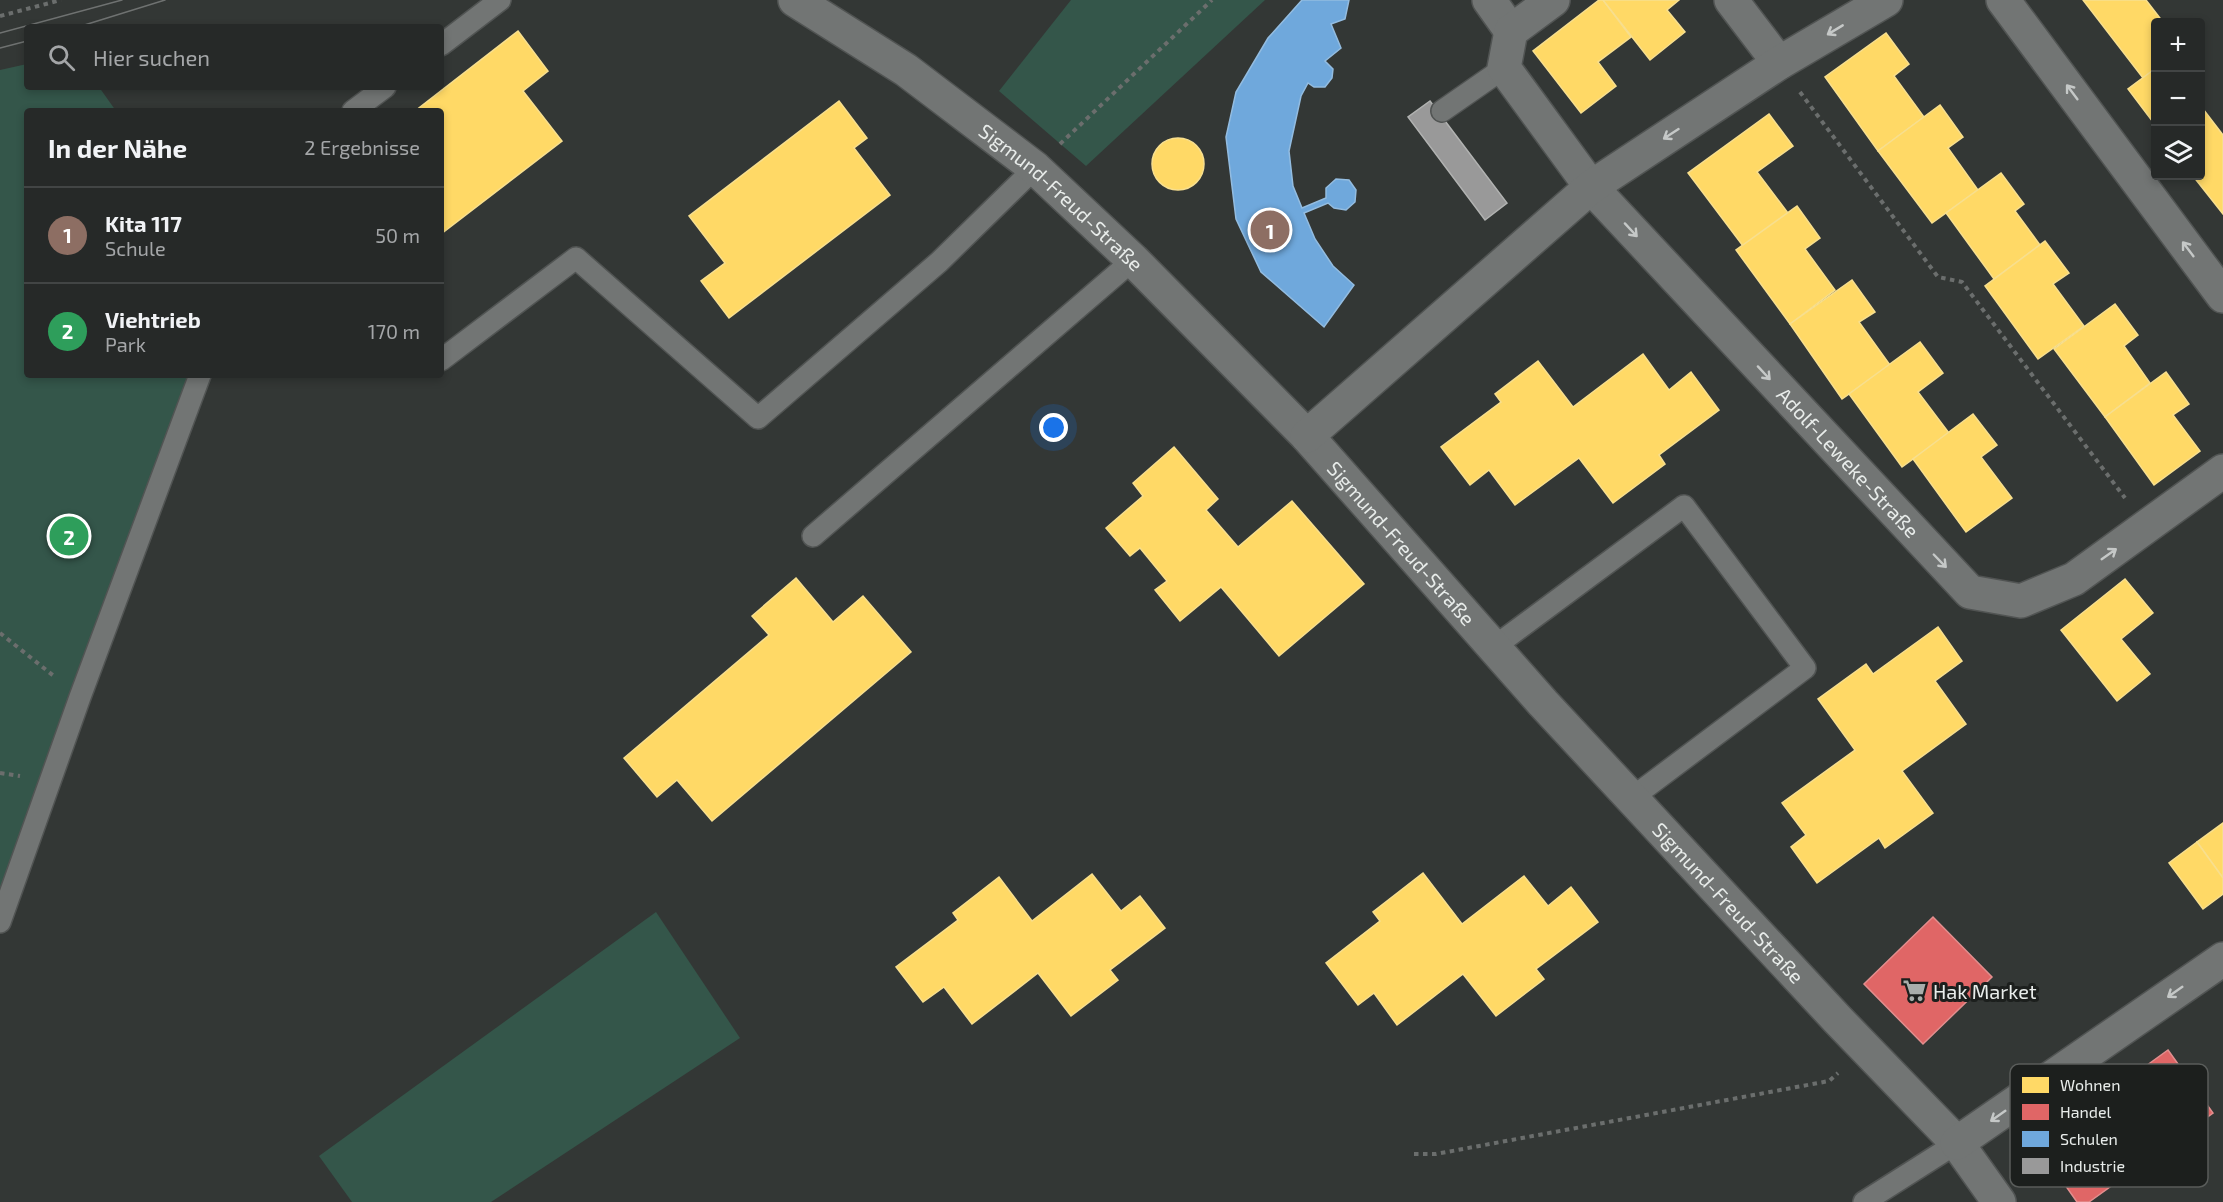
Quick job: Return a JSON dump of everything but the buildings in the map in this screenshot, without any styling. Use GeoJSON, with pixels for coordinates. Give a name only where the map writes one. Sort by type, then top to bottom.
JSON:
{"type":"FeatureCollection","features":[{"type":"Feature","properties":{"kind":"street","name":"Sigmund-Freud-Straße"},"geometry":{"type":"LineString","coordinates":[[795,0],[906,70],[1035,168],[1133,260],[1306,436],[1494,647],[1838,1020],[1958,1143],[1999,1202]]}},
{"type":"Feature","properties":{"kind":"street"},"geometry":{"type":"LineString","coordinates":[[1490,0],[1511,31]]}},
{"type":"Feature","properties":{"kind":"street"},"geometry":{"type":"LineString","coordinates":[[1504,68],[1511,31],[1553,0]]}},
{"type":"Feature","properties":{"kind":"street"},"geometry":{"type":"LineString","coordinates":[[1731,0],[1779,63]]}},
{"type":"Feature","properties":{"kind":"street"},"geometry":{"type":"LineString","coordinates":[[1306,436],[1591,187],[1779,63],[1886,0]]}},
{"type":"Feature","properties":{"kind":"street"},"geometry":{"type":"LineString","coordinates":[[2003,0],[2223,296]]}},
{"type":"Feature","properties":{"kind":"street","name":"Adolf-Leweke-Straße"},"geometry":{"type":"LineString","coordinates":[[1504,68],[1591,187],[1970,592],[2021,601],[2074,579],[2223,471]]}},
{"type":"Feature","properties":{"kind":"street"},"geometry":{"type":"LineString","coordinates":[[2072,1064],[2223,959]]}},
{"type":"Feature","properties":{"kind":"street"},"geometry":{"type":"LineString","coordinates":[[1958,1143],[2010,1107]]}},
{"type":"Feature","properties":{"kind":"lane"},"geometry":{"type":"LineString","coordinates":[[444,43],[500,0]]}},
{"type":"Feature","properties":{"kind":"lane"},"geometry":{"type":"LineString","coordinates":[[1442,111],[1504,68]]}},
{"type":"Feature","properties":{"kind":"lane"},"geometry":{"type":"LineString","coordinates":[[357,108],[381,90]]}},
{"type":"Feature","properties":{"kind":"lane"},"geometry":{"type":"LineString","coordinates":[[444,358],[576,258],[758,418],[939,262],[1035,168]]}},
{"type":"Feature","properties":{"kind":"lane"},"geometry":{"type":"LineString","coordinates":[[813,536],[1133,260]]}},
{"type":"Feature","properties":{"kind":"lane"},"geometry":{"type":"LineString","coordinates":[[0,922],[80,697],[199,378]]}},
{"type":"Feature","properties":{"kind":"lane"},"geometry":{"type":"LineString","coordinates":[[1494,647],[1684,506],[1805,668],[1633,797]]}},
{"type":"Feature","properties":{"kind":"lane"},"geometry":{"type":"LineString","coordinates":[[1864,1202],[1958,1143]]}},
{"type":"Feature","properties":{"kind":"path"},"geometry":{"type":"LineString","coordinates":[[0,16],[61,0]]}},
{"type":"Feature","properties":{"kind":"path"},"geometry":{"type":"LineString","coordinates":[[1035,168],[1212,0]]}},
{"type":"Feature","properties":{"kind":"path"},"geometry":{"type":"LineString","coordinates":[[1779,63],[1938,277],[1962,282],[2147,527]]}},
{"type":"Feature","properties":{"kind":"path"},"geometry":{"type":"LineString","coordinates":[[0,633],[80,697]]}},
{"type":"Feature","properties":{"kind":"path"},"geometry":{"type":"LineString","coordinates":[[1414,1155],[1436,1154],[1829,1081],[1841,1070],[1835,1063]]}},
{"type":"Feature","properties":{"kind":"green space"},"geometry":{"type":"Polygon","coordinates":[[[1071,0],[1265,0],[1086,166],[999,91],[1071,0]]]}},
{"type":"Feature","properties":{"kind":"green space"},"geometry":{"type":"Polygon","coordinates":[[[24,65],[24,90],[101,90],[114,108],[24,108],[24,378],[197,378],[0,899],[0,70],[24,65]]]}},
{"type":"Feature","properties":{"kind":"green space"},"geometry":{"type":"Polygon","coordinates":[[[656,912],[740,1038],[491,1202],[352,1202],[319,1156],[656,912]]]}},
{"type":"Feature","properties":{"kind":"tram line"},"geometry":{"type":"LineString","coordinates":[[33,24],[122,0]]}},
{"type":"Feature","properties":{"kind":"tram line"},"geometry":{"type":"LineString","coordinates":[[88,24],[165,0]]}},
{"type":"Feature","properties":{"kind":"tram line"},"geometry":{"type":"LineString","coordinates":[[0,33],[24,27]]}},
{"type":"Feature","properties":{"kind":"tram line"},"geometry":{"type":"LineString","coordinates":[[0,48],[24,42]]}},
{"type":"Feature","properties":{"kind":"place","name":"Kita 117"},"geometry":{"type":"Point","coordinates":[1270,230]}},
{"type":"Feature","properties":{"kind":"place","name":"Viehtrieb"},"geometry":{"type":"Point","coordinates":[69,536]}},
{"type":"Feature","properties":{"kind":"place","name":"Hak Market"},"geometry":{"type":"Point","coordinates":[1915,991]}}]}
